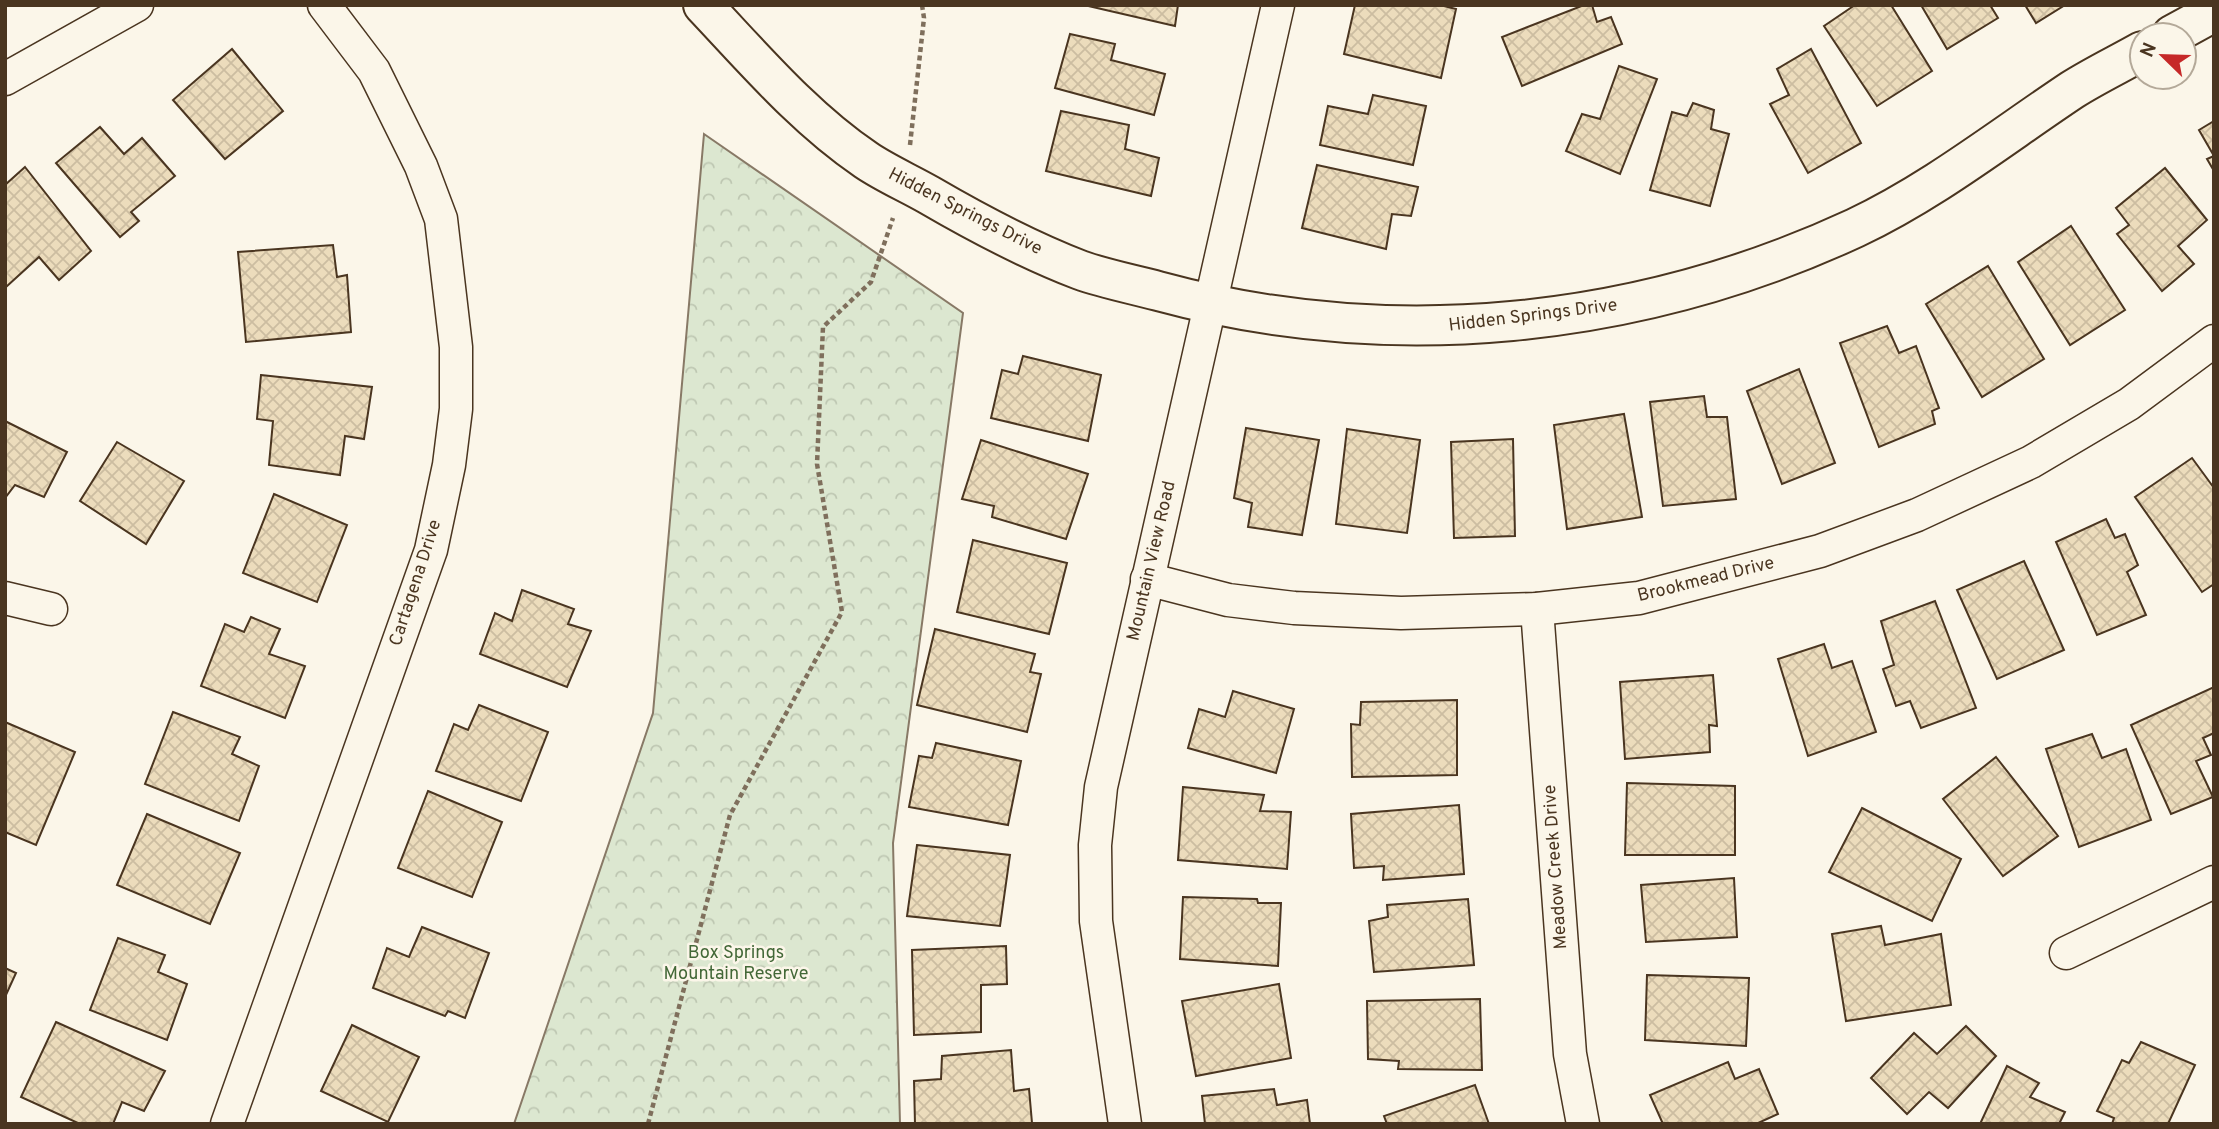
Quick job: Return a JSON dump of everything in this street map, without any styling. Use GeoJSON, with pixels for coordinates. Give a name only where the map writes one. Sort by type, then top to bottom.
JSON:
{"type":"FeatureCollection","features":[{"type":"Feature","properties":{"kind":"street"},"geometry":{"type":"LineString","coordinates":[[5,79],[137,5]]}},
{"type":"Feature","properties":{"kind":"street","name":"Cartagena Drive"},"geometry":{"type":"LineString","coordinates":[[227,1124],[431,550],[449,464],[456,409],[456,347],[441,219],[421,166],[374,71],[324,5]]}},
{"type":"Feature","properties":{"kind":"street","name":"Hidden Springs Drive"},"geometry":{"type":"LineString","coordinates":[[703,5],[785,93],[866,160],[969,218],[1082,271],[1212,306],[1321,323],[1424,328],[1511,322],[1641,303],[1761,267],[1856,227],[1962,169],[2074,89],[2128,59]]}},
{"type":"Feature","properties":{"kind":"street","name":"Mountain View Road"},"geometry":{"type":"LineString","coordinates":[[1125,1124],[1096,921],[1095,845],[1101,787],[1278,5]]}},
{"type":"Feature","properties":{"kind":"street"},"geometry":{"type":"LineString","coordinates":[[2198,21],[2214,12]]}},
{"type":"Feature","properties":{"kind":"street","name":"Brookmead Drive"},"geometry":{"type":"LineString","coordinates":[[1147,579],[1228,600],[1294,608],[1401,613],[1537,609],[1639,598],[1819,551],[1917,515],[2031,462],[2129,404],[2214,341]]}},
{"type":"Feature","properties":{"kind":"street"},"geometry":{"type":"LineString","coordinates":[[5,598],[51,609]]}},
{"type":"Feature","properties":{"kind":"street","name":"Meadow Creek Drive"},"geometry":{"type":"LineString","coordinates":[[1537,609],[1570,1054],[1583,1124]]}},
{"type":"Feature","properties":{"kind":"street"},"geometry":{"type":"LineString","coordinates":[[2066,953],[2214,882]]}},
{"type":"Feature","properties":{"kind":"path"},"geometry":{"type":"LineString","coordinates":[[648,1124],[730,816],[842,612],[817,464],[823,327],[871,282],[906,182],[924,18],[922,5]]}},
{"type":"Feature","properties":{"kind":"green space","name":"Box Springs Mountain Reserve"},"geometry":{"type":"Polygon","coordinates":[[[704,134],[963,313],[893,843],[900,1124],[514,1124],[653,713],[704,134]]]}},
{"type":"Feature","properties":{"kind":"building"},"geometry":{"type":"Polygon","coordinates":[[[1084,5],[1178,5],[1175,26],[1084,5]]]}},
{"type":"Feature","properties":{"kind":"building"},"geometry":{"type":"Polygon","coordinates":[[[1355,5],[1440,5],[1456,9],[1441,78],[1344,54],[1355,5]]]}},
{"type":"Feature","properties":{"kind":"building"},"geometry":{"type":"Polygon","coordinates":[[[1584,5],[1592,5],[1597,22],[1611,17],[1622,44],[1522,86],[1502,37],[1584,5]]]}},
{"type":"Feature","properties":{"kind":"building"},"geometry":{"type":"Polygon","coordinates":[[[1855,5],[1891,5],[1932,71],[1877,106],[1824,26],[1855,5]]]}},
{"type":"Feature","properties":{"kind":"building"},"geometry":{"type":"Polygon","coordinates":[[[1921,5],[1990,5],[1998,18],[1947,49],[1921,5]]]}},
{"type":"Feature","properties":{"kind":"building"},"geometry":{"type":"Polygon","coordinates":[[[2025,5],[2065,5],[2036,23],[2025,5]]]}},
{"type":"Feature","properties":{"kind":"building"},"geometry":{"type":"Polygon","coordinates":[[[1070,34],[1115,44],[1111,60],[1165,74],[1154,115],[1055,88],[1070,34]]]}},
{"type":"Feature","properties":{"kind":"building"},"geometry":{"type":"Polygon","coordinates":[[[232,49],[283,111],[225,159],[173,100],[232,49]]]}},
{"type":"Feature","properties":{"kind":"building"},"geometry":{"type":"Polygon","coordinates":[[[1811,49],[1861,143],[1808,173],[1770,104],[1789,95],[1777,69],[1811,49]]]}},
{"type":"Feature","properties":{"kind":"building"},"geometry":{"type":"Polygon","coordinates":[[[1619,66],[1657,79],[1620,174],[1566,151],[1582,114],[1600,119],[1619,66]]]}},
{"type":"Feature","properties":{"kind":"building"},"geometry":{"type":"Polygon","coordinates":[[[1373,95],[1426,106],[1413,165],[1320,145],[1328,106],[1368,114],[1373,95]]]}},
{"type":"Feature","properties":{"kind":"building"},"geometry":{"type":"Polygon","coordinates":[[[1693,103],[1714,110],[1711,129],[1729,134],[1710,206],[1650,190],[1672,112],[1687,116],[1693,103]]]}},
{"type":"Feature","properties":{"kind":"building"},"geometry":{"type":"Polygon","coordinates":[[[1061,111],[1129,125],[1125,149],[1159,158],[1151,196],[1046,171],[1061,111]]]}},
{"type":"Feature","properties":{"kind":"building"},"geometry":{"type":"Polygon","coordinates":[[[2214,121],[2214,156],[2199,130],[2214,121]]]}},
{"type":"Feature","properties":{"kind":"building"},"geometry":{"type":"Polygon","coordinates":[[[100,127],[124,154],[142,138],[175,176],[131,212],[139,221],[120,237],[56,163],[100,127]]]}},
{"type":"Feature","properties":{"kind":"building"},"geometry":{"type":"Polygon","coordinates":[[[2214,156],[2214,171],[2207,159],[2214,156]]]}},
{"type":"Feature","properties":{"kind":"building"},"geometry":{"type":"Polygon","coordinates":[[[1317,165],[1418,187],[1411,216],[1392,214],[1386,249],[1302,228],[1317,165]]]}},
{"type":"Feature","properties":{"kind":"building"},"geometry":{"type":"Polygon","coordinates":[[[25,167],[91,251],[59,280],[39,257],[6,287],[5,185],[25,167]]]}},
{"type":"Feature","properties":{"kind":"building"},"geometry":{"type":"Polygon","coordinates":[[[2165,168],[2207,220],[2178,246],[2194,264],[2162,291],[2117,234],[2129,225],[2116,208],[2165,168]]]}},
{"type":"Feature","properties":{"kind":"building"},"geometry":{"type":"Polygon","coordinates":[[[2071,226],[2125,310],[2070,345],[2018,262],[2071,226]]]}},
{"type":"Feature","properties":{"kind":"building"},"geometry":{"type":"Polygon","coordinates":[[[333,245],[337,277],[347,275],[351,332],[246,342],[238,252],[333,245]]]}},
{"type":"Feature","properties":{"kind":"building"},"geometry":{"type":"Polygon","coordinates":[[[1988,266],[2044,359],[1982,397],[1926,304],[1988,266]]]}},
{"type":"Feature","properties":{"kind":"building"},"geometry":{"type":"Polygon","coordinates":[[[1887,326],[1899,353],[1916,346],[1939,408],[1932,411],[1935,424],[1879,447],[1840,343],[1887,326]]]}},
{"type":"Feature","properties":{"kind":"building"},"geometry":{"type":"Polygon","coordinates":[[[1023,356],[1101,375],[1088,441],[991,418],[1002,370],[1018,374],[1023,356]]]}},
{"type":"Feature","properties":{"kind":"building"},"geometry":{"type":"Polygon","coordinates":[[[1799,369],[1835,463],[1782,484],[1747,391],[1799,369]]]}},
{"type":"Feature","properties":{"kind":"building"},"geometry":{"type":"Polygon","coordinates":[[[261,375],[372,387],[364,439],[345,436],[340,475],[269,465],[273,421],[257,419],[261,375]]]}},
{"type":"Feature","properties":{"kind":"building"},"geometry":{"type":"Polygon","coordinates":[[[1704,396],[1707,417],[1727,417],[1736,499],[1663,506],[1650,402],[1704,396]]]}},
{"type":"Feature","properties":{"kind":"building"},"geometry":{"type":"Polygon","coordinates":[[[1624,414],[1642,517],[1567,529],[1554,425],[1624,414]]]}},
{"type":"Feature","properties":{"kind":"building"},"geometry":{"type":"Polygon","coordinates":[[[5,421],[67,452],[44,497],[15,485],[5,498],[5,421]]]}},
{"type":"Feature","properties":{"kind":"building"},"geometry":{"type":"Polygon","coordinates":[[[1246,428],[1319,440],[1302,535],[1248,527],[1252,503],[1234,498],[1246,428]]]}},
{"type":"Feature","properties":{"kind":"building"},"geometry":{"type":"Polygon","coordinates":[[[1347,429],[1420,440],[1407,533],[1336,524],[1347,429]]]}},
{"type":"Feature","properties":{"kind":"building"},"geometry":{"type":"Polygon","coordinates":[[[1513,439],[1515,536],[1454,538],[1451,442],[1513,439]]]}},
{"type":"Feature","properties":{"kind":"building"},"geometry":{"type":"Polygon","coordinates":[[[981,440],[1088,474],[1066,539],[992,517],[994,506],[962,499],[981,440]]]}},
{"type":"Feature","properties":{"kind":"building"},"geometry":{"type":"Polygon","coordinates":[[[117,442],[184,481],[146,544],[80,501],[117,442]]]}},
{"type":"Feature","properties":{"kind":"building"},"geometry":{"type":"Polygon","coordinates":[[[2192,458],[2214,488],[2214,584],[2202,592],[2135,497],[2192,458]]]}},
{"type":"Feature","properties":{"kind":"building"},"geometry":{"type":"Polygon","coordinates":[[[274,494],[347,525],[317,602],[243,573],[274,494]]]}},
{"type":"Feature","properties":{"kind":"building"},"geometry":{"type":"Polygon","coordinates":[[[2106,519],[2115,538],[2125,534],[2138,565],[2127,572],[2146,615],[2097,635],[2056,542],[2106,519]]]}},
{"type":"Feature","properties":{"kind":"building"},"geometry":{"type":"Polygon","coordinates":[[[973,540],[1067,563],[1049,634],[957,612],[973,540]]]}},
{"type":"Feature","properties":{"kind":"building"},"geometry":{"type":"Polygon","coordinates":[[[2024,561],[2064,650],[1997,679],[1957,590],[2024,561]]]}},
{"type":"Feature","properties":{"kind":"building"},"geometry":{"type":"Polygon","coordinates":[[[522,590],[574,609],[568,624],[591,631],[567,687],[480,654],[495,613],[512,621],[522,590]]]}},
{"type":"Feature","properties":{"kind":"building"},"geometry":{"type":"Polygon","coordinates":[[[1935,601],[1976,708],[1921,728],[1910,701],[1896,706],[1883,669],[1894,665],[1881,621],[1935,601]]]}},
{"type":"Feature","properties":{"kind":"building"},"geometry":{"type":"Polygon","coordinates":[[[251,617],[280,629],[269,654],[305,666],[285,718],[201,686],[225,624],[244,632],[251,617]]]}},
{"type":"Feature","properties":{"kind":"building"},"geometry":{"type":"Polygon","coordinates":[[[935,629],[1035,654],[1030,672],[1041,674],[1027,732],[917,705],[935,629]]]}},
{"type":"Feature","properties":{"kind":"building"},"geometry":{"type":"Polygon","coordinates":[[[1824,644],[1832,668],[1852,661],[1876,732],[1808,756],[1778,659],[1824,644]]]}},
{"type":"Feature","properties":{"kind":"building"},"geometry":{"type":"Polygon","coordinates":[[[1713,675],[1717,726],[1709,725],[1710,752],[1625,759],[1620,682],[1713,675]]]}},
{"type":"Feature","properties":{"kind":"building"},"geometry":{"type":"Polygon","coordinates":[[[2214,687],[2214,733],[2203,738],[2211,755],[2196,761],[2213,797],[2171,814],[2131,725],[2214,687]]]}},
{"type":"Feature","properties":{"kind":"building"},"geometry":{"type":"Polygon","coordinates":[[[1233,691],[1294,709],[1276,773],[1188,748],[1199,709],[1225,717],[1233,691]]]}},
{"type":"Feature","properties":{"kind":"building"},"geometry":{"type":"Polygon","coordinates":[[[1457,700],[1457,775],[1352,777],[1351,724],[1360,725],[1361,702],[1457,700]]]}},
{"type":"Feature","properties":{"kind":"building"},"geometry":{"type":"Polygon","coordinates":[[[479,705],[548,732],[521,801],[436,771],[454,724],[468,730],[479,705]]]}},
{"type":"Feature","properties":{"kind":"building"},"geometry":{"type":"Polygon","coordinates":[[[173,712],[240,737],[232,754],[259,766],[239,821],[145,784],[173,712]]]}},
{"type":"Feature","properties":{"kind":"building"},"geometry":{"type":"Polygon","coordinates":[[[5,722],[75,752],[36,845],[5,832],[5,722]]]}},
{"type":"Feature","properties":{"kind":"building"},"geometry":{"type":"Polygon","coordinates":[[[2092,734],[2102,758],[2126,749],[2151,820],[2079,847],[2046,749],[2092,734]]]}},
{"type":"Feature","properties":{"kind":"building"},"geometry":{"type":"Polygon","coordinates":[[[936,743],[1021,761],[1008,825],[909,807],[919,756],[932,758],[936,743]]]}},
{"type":"Feature","properties":{"kind":"building"},"geometry":{"type":"Polygon","coordinates":[[[1996,757],[2058,836],[2003,876],[1943,799],[1996,757]]]}},
{"type":"Feature","properties":{"kind":"building"},"geometry":{"type":"Polygon","coordinates":[[[1627,783],[1735,786],[1735,855],[1625,855],[1627,783]]]}},
{"type":"Feature","properties":{"kind":"building"},"geometry":{"type":"Polygon","coordinates":[[[1183,787],[1264,795],[1260,811],[1291,812],[1287,869],[1178,860],[1183,787]]]}},
{"type":"Feature","properties":{"kind":"building"},"geometry":{"type":"Polygon","coordinates":[[[428,791],[502,822],[472,897],[398,868],[428,791]]]}},
{"type":"Feature","properties":{"kind":"building"},"geometry":{"type":"Polygon","coordinates":[[[1459,805],[1464,874],[1383,880],[1384,866],[1354,868],[1351,814],[1459,805]]]}},
{"type":"Feature","properties":{"kind":"building"},"geometry":{"type":"Polygon","coordinates":[[[1862,808],[1961,859],[1932,921],[1829,872],[1862,808]]]}},
{"type":"Feature","properties":{"kind":"building"},"geometry":{"type":"Polygon","coordinates":[[[147,814],[240,853],[210,924],[117,885],[147,814]]]}},
{"type":"Feature","properties":{"kind":"building"},"geometry":{"type":"Polygon","coordinates":[[[917,845],[1010,855],[1000,926],[907,916],[917,845]]]}},
{"type":"Feature","properties":{"kind":"building"},"geometry":{"type":"Polygon","coordinates":[[[1734,878],[1737,937],[1646,942],[1641,885],[1734,878]]]}},
{"type":"Feature","properties":{"kind":"building"},"geometry":{"type":"Polygon","coordinates":[[[1183,897],[1257,899],[1258,903],[1281,903],[1278,966],[1180,959],[1183,897]]]}},
{"type":"Feature","properties":{"kind":"building"},"geometry":{"type":"Polygon","coordinates":[[[1468,899],[1474,965],[1374,972],[1369,921],[1388,917],[1387,905],[1468,899]]]}},
{"type":"Feature","properties":{"kind":"building"},"geometry":{"type":"Polygon","coordinates":[[[1881,926],[1885,945],[1941,934],[1951,1005],[1846,1021],[1832,934],[1881,926]]]}},
{"type":"Feature","properties":{"kind":"building"},"geometry":{"type":"Polygon","coordinates":[[[422,927],[489,953],[465,1018],[448,1011],[445,1016],[373,988],[387,948],[409,957],[422,927]]]}},
{"type":"Feature","properties":{"kind":"building"},"geometry":{"type":"Polygon","coordinates":[[[118,938],[165,955],[158,972],[187,984],[167,1040],[90,1010],[118,938]]]}},
{"type":"Feature","properties":{"kind":"building"},"geometry":{"type":"Polygon","coordinates":[[[1006,946],[1007,984],[981,985],[981,1032],[914,1035],[912,950],[1006,946]]]}},
{"type":"Feature","properties":{"kind":"building"},"geometry":{"type":"Polygon","coordinates":[[[5,968],[16,973],[5,997],[5,968]]]}},
{"type":"Feature","properties":{"kind":"building"},"geometry":{"type":"Polygon","coordinates":[[[1647,975],[1749,978],[1746,1046],[1645,1040],[1647,975]]]}},
{"type":"Feature","properties":{"kind":"building"},"geometry":{"type":"Polygon","coordinates":[[[1279,984],[1291,1058],[1196,1076],[1182,1001],[1279,984]]]}},
{"type":"Feature","properties":{"kind":"building"},"geometry":{"type":"Polygon","coordinates":[[[1480,999],[1482,1070],[1398,1069],[1399,1061],[1368,1059],[1367,1001],[1480,999]]]}},
{"type":"Feature","properties":{"kind":"building"},"geometry":{"type":"Polygon","coordinates":[[[56,1022],[165,1071],[144,1111],[122,1102],[113,1124],[80,1124],[21,1097],[56,1022]]]}},
{"type":"Feature","properties":{"kind":"building"},"geometry":{"type":"Polygon","coordinates":[[[352,1025],[419,1057],[388,1122],[321,1091],[352,1025]]]}},
{"type":"Feature","properties":{"kind":"building"},"geometry":{"type":"Polygon","coordinates":[[[1966,1026],[1996,1056],[1948,1108],[1929,1092],[1907,1114],[1871,1078],[1914,1033],[1937,1054],[1966,1026]]]}},
{"type":"Feature","properties":{"kind":"building"},"geometry":{"type":"Polygon","coordinates":[[[2141,1042],[2195,1065],[2168,1124],[2112,1124],[2114,1118],[2097,1111],[2122,1060],[2129,1063],[2141,1042]]]}},
{"type":"Feature","properties":{"kind":"building"},"geometry":{"type":"Polygon","coordinates":[[[1011,1050],[1014,1091],[1029,1089],[1032,1123],[915,1124],[914,1081],[941,1079],[942,1056],[1011,1050]]]}},
{"type":"Feature","properties":{"kind":"building"},"geometry":{"type":"Polygon","coordinates":[[[1728,1062],[1735,1079],[1759,1069],[1778,1114],[1756,1124],[1663,1124],[1650,1095],[1728,1062]]]}},
{"type":"Feature","properties":{"kind":"building"},"geometry":{"type":"Polygon","coordinates":[[[2007,1066],[2039,1083],[2030,1097],[2065,1112],[2059,1124],[1980,1124],[2007,1066]]]}},
{"type":"Feature","properties":{"kind":"building"},"geometry":{"type":"Polygon","coordinates":[[[1475,1085],[1489,1124],[1387,1124],[1384,1116],[1475,1085]]]}},
{"type":"Feature","properties":{"kind":"building"},"geometry":{"type":"Polygon","coordinates":[[[1274,1089],[1277,1105],[1307,1100],[1310,1124],[1205,1124],[1202,1096],[1274,1089]]]}}]}
